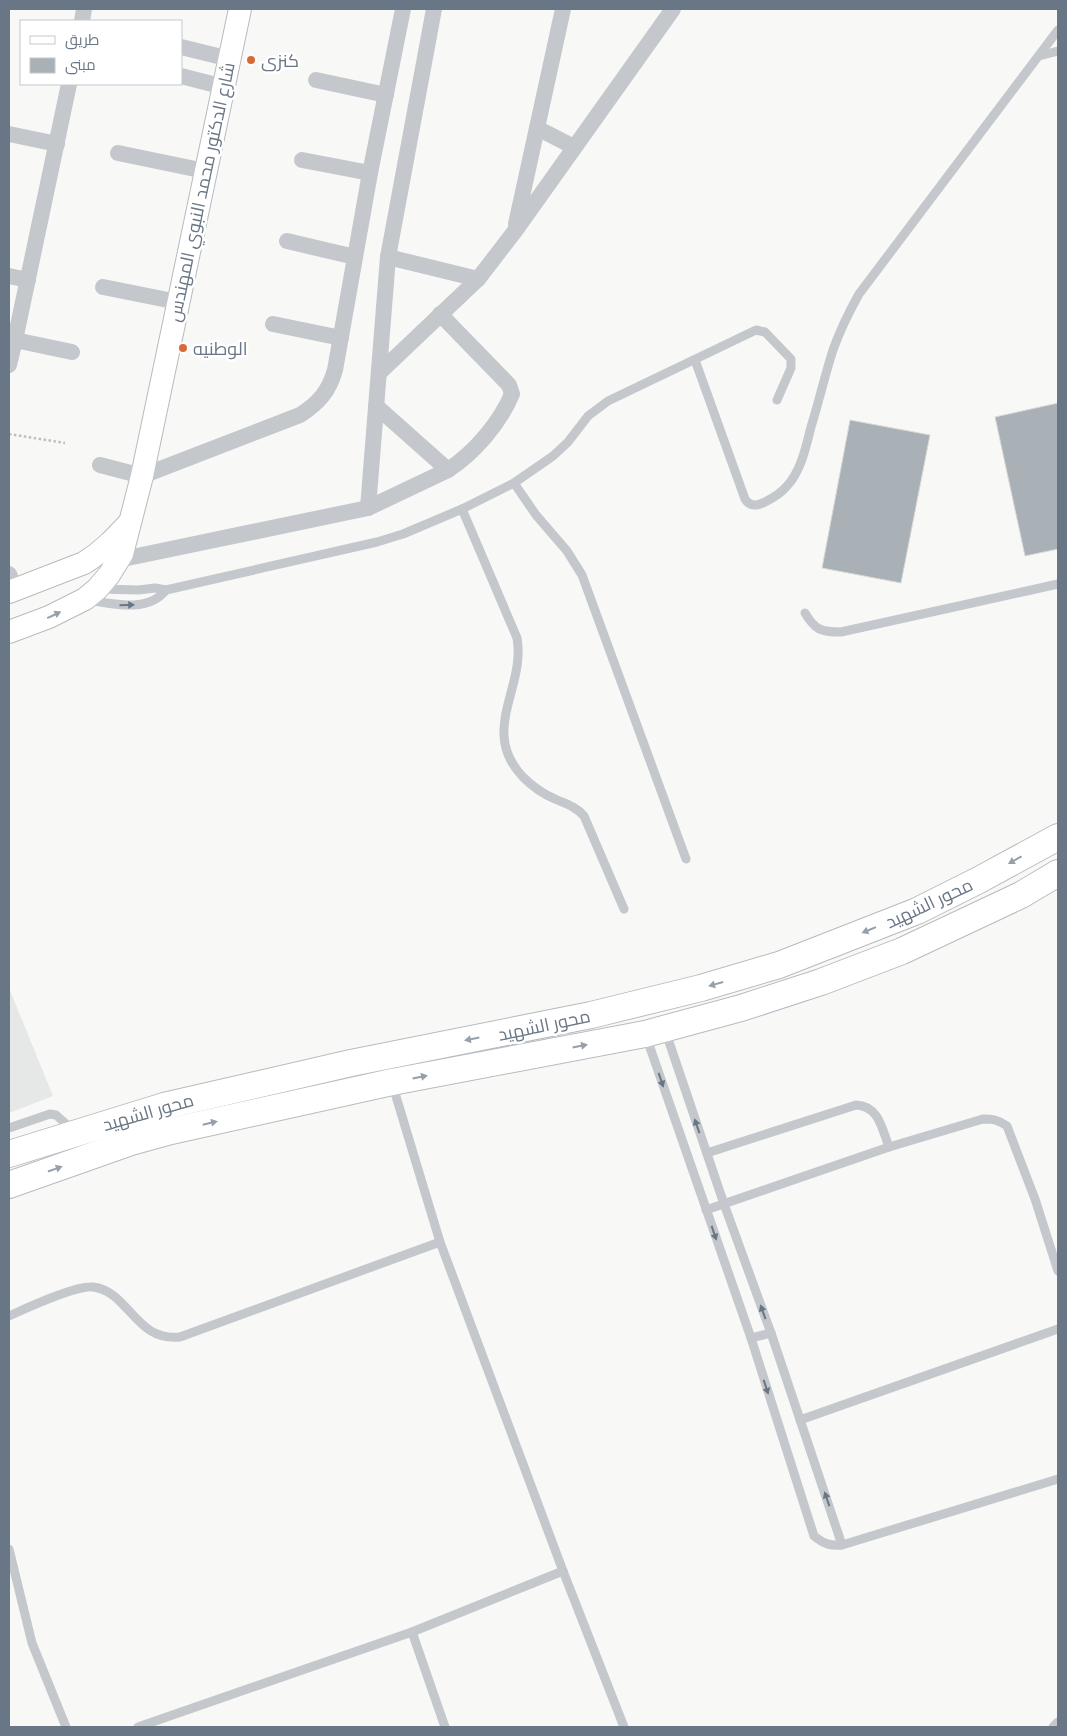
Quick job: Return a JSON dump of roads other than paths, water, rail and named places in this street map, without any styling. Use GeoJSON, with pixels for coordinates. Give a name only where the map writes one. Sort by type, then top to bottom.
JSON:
{"type":"FeatureCollection","features":[{"type":"Feature","properties":{"kind":"main road","name":"شارع الدكتور محمد النبوي المهندس"},"geometry":{"type":"LineString","coordinates":[[91,594],[122,554],[142,476],[240,9]]}},
{"type":"Feature","properties":{"kind":"main road"},"geometry":{"type":"LineString","coordinates":[[11,585],[66,570],[95,556],[130,522]]}},
{"type":"Feature","properties":{"kind":"main road"},"geometry":{"type":"LineString","coordinates":[[9,632],[49,617],[91,594],[85,576],[66,570]]}},
{"type":"Feature","properties":{"kind":"main road","name":"محور الشهيد"},"geometry":{"type":"LineString","coordinates":[[9,1154],[136,1114],[190,1100],[351,1063],[591,1015],[701,988],[770,968],[917,911],[1058,837]]}},
{"type":"Feature","properties":{"kind":"main road","name":"محور الشهيد"},"geometry":{"type":"LineString","coordinates":[[9,1185],[131,1142],[190,1127],[392,1082],[654,1031],[741,1008],[821,982],[902,951],[1012,899],[1058,873]]}},
{"type":"Feature","properties":{"kind":"street"},"geometry":{"type":"LineString","coordinates":[[100,466],[142,476],[300,415],[313,407],[323,397],[331,384],[341,338],[370,173],[403,9]]}},
{"type":"Feature","properties":{"kind":"street"},"geometry":{"type":"LineString","coordinates":[[368,508],[388,257],[434,9]]}},
{"type":"Feature","properties":{"kind":"street"},"geometry":{"type":"LineString","coordinates":[[515,231],[563,9]]}},
{"type":"Feature","properties":{"kind":"street"},"geometry":{"type":"LineString","coordinates":[[379,373],[478,279],[515,231],[673,9]]}},
{"type":"Feature","properties":{"kind":"street"},"geometry":{"type":"LineString","coordinates":[[182,47],[230,59]]}},
{"type":"Feature","properties":{"kind":"street"},"geometry":{"type":"LineString","coordinates":[[182,76],[224,87]]}},
{"type":"Feature","properties":{"kind":"street"},"geometry":{"type":"LineString","coordinates":[[316,80],[386,95]]}},
{"type":"Feature","properties":{"kind":"street"},"geometry":{"type":"LineString","coordinates":[[9,365],[69,85]]}},
{"type":"Feature","properties":{"kind":"street"},"geometry":{"type":"LineString","coordinates":[[537,128],[574,148]]}},
{"type":"Feature","properties":{"kind":"street"},"geometry":{"type":"LineString","coordinates":[[9,134],[57,144]]}},
{"type":"Feature","properties":{"kind":"street"},"geometry":{"type":"LineString","coordinates":[[118,153],[205,171]]}},
{"type":"Feature","properties":{"kind":"street"},"geometry":{"type":"LineString","coordinates":[[302,160],[370,173]]}},
{"type":"Feature","properties":{"kind":"street"},"geometry":{"type":"LineString","coordinates":[[287,241],[355,256]]}},
{"type":"Feature","properties":{"kind":"street"},"geometry":{"type":"LineString","coordinates":[[388,257],[478,279]]}},
{"type":"Feature","properties":{"kind":"street"},"geometry":{"type":"LineString","coordinates":[[9,276],[28,280]]}},
{"type":"Feature","properties":{"kind":"street"},"geometry":{"type":"LineString","coordinates":[[103,287],[178,302]]}},
{"type":"Feature","properties":{"kind":"street"},"geometry":{"type":"LineString","coordinates":[[118,560],[368,508],[448,470],[470,454],[507,406],[512,394],[509,385],[440,314]]}},
{"type":"Feature","properties":{"kind":"street"},"geometry":{"type":"LineString","coordinates":[[273,324],[341,338]]}},
{"type":"Feature","properties":{"kind":"street"},"geometry":{"type":"LineString","coordinates":[[15,340],[72,352]]}},
{"type":"Feature","properties":{"kind":"street"},"geometry":{"type":"LineString","coordinates":[[376,406],[448,470]]}},
{"type":"Feature","properties":{"kind":"lane"},"geometry":{"type":"LineString","coordinates":[[695,360],[745,499],[754,506],[762,504],[787,486],[797,472],[833,349],[844,321],[859,294],[934,192],[1040,56],[1058,30]]}},
{"type":"Feature","properties":{"kind":"lane"},"geometry":{"type":"LineString","coordinates":[[1040,56],[1058,51]]}},
{"type":"Feature","properties":{"kind":"lane"},"geometry":{"type":"LineString","coordinates":[[91,594],[155,588],[166,590],[377,542],[403,534],[462,509],[514,483],[553,456],[568,442],[588,416],[597,408],[756,330],[765,332],[790,356],[792,362],[777,400]]}},
{"type":"Feature","properties":{"kind":"lane"},"geometry":{"type":"LineString","coordinates":[[514,483],[536,515],[576,563],[585,581],[601,630],[686,859]]}},
{"type":"Feature","properties":{"kind":"lane"},"geometry":{"type":"LineString","coordinates":[[462,509],[517,638],[517,666],[503,721],[507,753],[516,769],[534,786],[544,793],[574,806],[584,816],[624,909]]}},
{"type":"Feature","properties":{"kind":"lane"},"geometry":{"type":"LineString","coordinates":[[805,613],[813,626],[826,632],[841,632],[1058,584]]}},
{"type":"Feature","properties":{"kind":"lane"},"geometry":{"type":"LineString","coordinates":[[91,594],[117,605],[134,605],[157,598],[166,590]]}},
{"type":"Feature","properties":{"kind":"lane"},"geometry":{"type":"LineString","coordinates":[[654,1031],[707,1153],[771,1333],[842,1545]]}},
{"type":"Feature","properties":{"kind":"lane"},"geometry":{"type":"LineString","coordinates":[[654,1031],[706,1210],[750,1338],[814,1536],[822,1543],[831,1546],[842,1545],[1058,1479]]}},
{"type":"Feature","properties":{"kind":"lane"},"geometry":{"type":"LineString","coordinates":[[392,1082],[440,1242],[563,1571],[624,1727]]}},
{"type":"Feature","properties":{"kind":"lane"},"geometry":{"type":"LineString","coordinates":[[707,1153],[856,1105],[872,1109],[878,1117],[889,1147]]}},
{"type":"Feature","properties":{"kind":"lane"},"geometry":{"type":"LineString","coordinates":[[9,1128],[50,1114],[56,1115],[76,1133]]}},
{"type":"Feature","properties":{"kind":"lane"},"geometry":{"type":"LineString","coordinates":[[706,1210],[889,1147],[983,1119],[1000,1121],[1007,1126],[1028,1181],[1058,1271]]}},
{"type":"Feature","properties":{"kind":"lane"},"geometry":{"type":"LineString","coordinates":[[9,1316],[77,1289],[92,1287],[104,1290],[114,1297],[149,1330],[159,1336],[169,1338],[180,1337],[440,1242]]}},
{"type":"Feature","properties":{"kind":"lane"},"geometry":{"type":"LineString","coordinates":[[800,1420],[1058,1329]]}},
{"type":"Feature","properties":{"kind":"lane"},"geometry":{"type":"LineString","coordinates":[[750,1338],[771,1333]]}},
{"type":"Feature","properties":{"kind":"lane"},"geometry":{"type":"LineString","coordinates":[[9,1549],[32,1643],[66,1727]]}},
{"type":"Feature","properties":{"kind":"lane"},"geometry":{"type":"LineString","coordinates":[[138,1727],[412,1632],[563,1571]]}},
{"type":"Feature","properties":{"kind":"lane"},"geometry":{"type":"LineString","coordinates":[[412,1632],[445,1727]]}},
{"type":"Feature","properties":{"kind":"lane"},"geometry":{"type":"LineString","coordinates":[[1052,1727],[1058,1722]]}},
{"type":"Feature","properties":{"kind":"place","name":"كنزى"},"geometry":{"type":"Point","coordinates":[251,60]}},
{"type":"Feature","properties":{"kind":"place","name":"الوطنيه"},"geometry":{"type":"Point","coordinates":[183,348]}}]}
